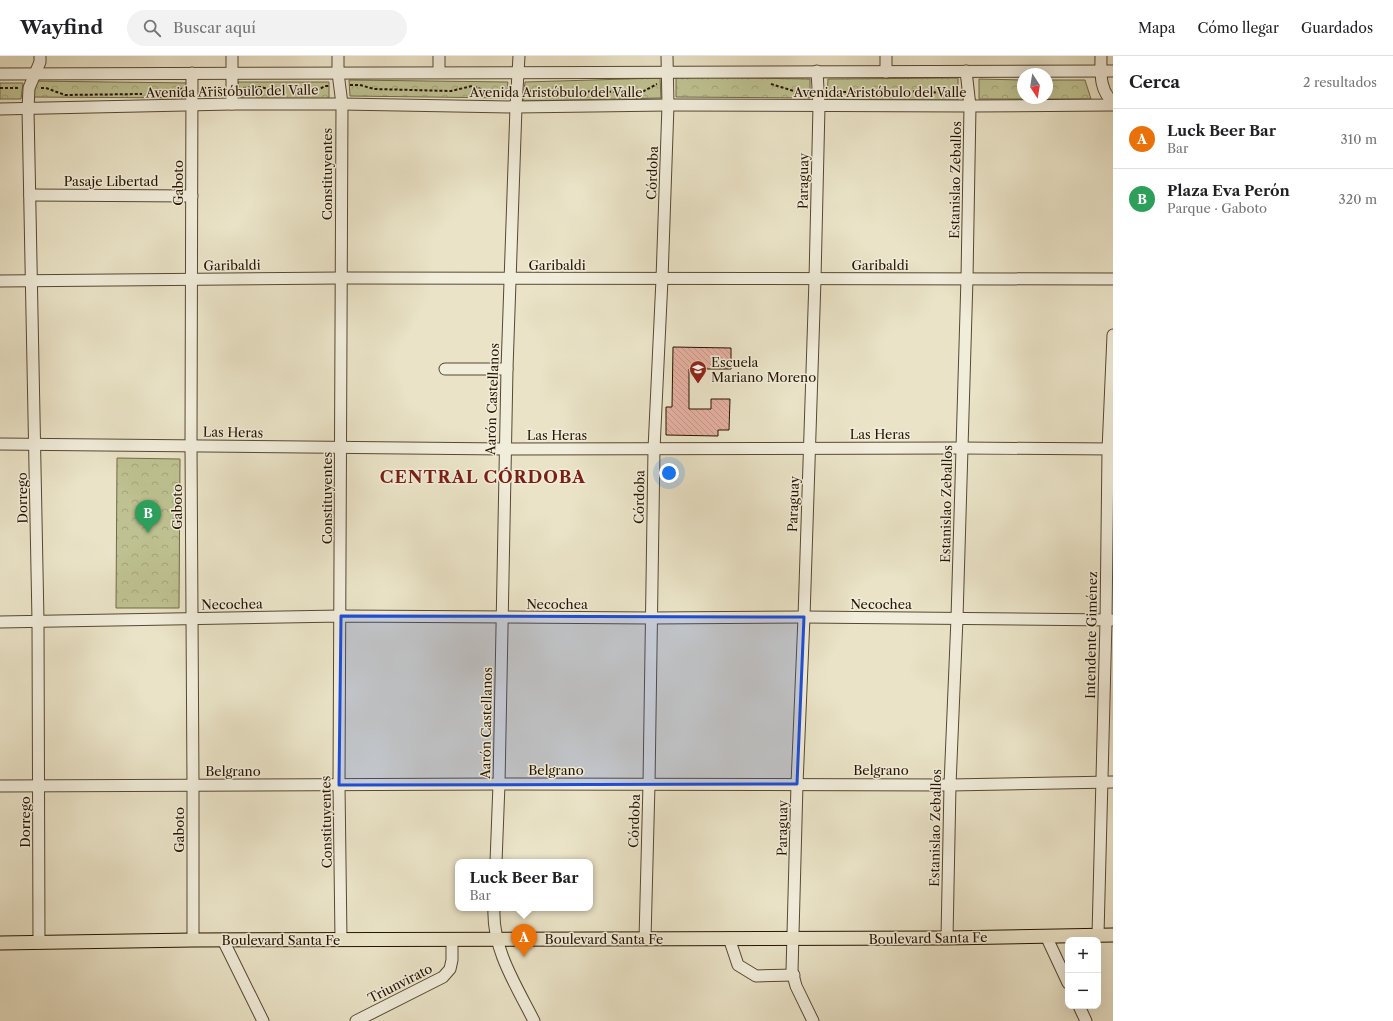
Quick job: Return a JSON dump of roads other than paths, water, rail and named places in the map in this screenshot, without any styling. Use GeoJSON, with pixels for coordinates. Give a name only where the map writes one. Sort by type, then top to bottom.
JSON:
{"type":"FeatureCollection","features":[{"type":"Feature","properties":{"kind":"main road","name":"Boulevard Santa Fe"},"geometry":{"type":"LineString","coordinates":[[0,943],[192,940],[946,938],[1113,935]]}},
{"type":"Feature","properties":{"kind":"street","name":"Dorrego"},"geometry":{"type":"LineString","coordinates":[[38,943],[38,621],[28,109],[29,88],[40,62],[40,56]]}},
{"type":"Feature","properties":{"kind":"street"},"geometry":{"type":"LineString","coordinates":[[232,56],[232,104]]}},
{"type":"Feature","properties":{"kind":"street","name":"Constituyentes"},"geometry":{"type":"LineString","coordinates":[[338,56],[338,73],[342,104],[340,447],[341,616],[339,785],[341,940]]}},
{"type":"Feature","properties":{"kind":"street"},"geometry":{"type":"LineString","coordinates":[[439,56],[439,72]]}},
{"type":"Feature","properties":{"kind":"street","name":"Aarón Castellanos"},"geometry":{"type":"LineString","coordinates":[[496,859],[499,784],[507,369],[519,56]]}},
{"type":"Feature","properties":{"kind":"street","name":"Córdoba"},"geometry":{"type":"LineString","coordinates":[[644,939],[649,784],[654,449],[668,105],[667,56]]}},
{"type":"Feature","properties":{"kind":"street"},"geometry":{"type":"LineString","coordinates":[[886,56],[886,72]]}},
{"type":"Feature","properties":{"kind":"street"},"geometry":{"type":"LineString","coordinates":[[1101,56],[1102,86],[1107,97],[1113,102]]}},
{"type":"Feature","properties":{"kind":"street","name":"Paraguay"},"geometry":{"type":"LineString","coordinates":[[812,1021],[796,986],[792,971],[797,784],[815,279],[819,106],[817,71]]}},
{"type":"Feature","properties":{"kind":"street","name":"Estanislao Zeballos"},"geometry":{"type":"LineString","coordinates":[[946,938],[967,278],[970,106],[966,71]]}},
{"type":"Feature","properties":{"kind":"street","name":"Avenida Aristóbulo del Valle"},"geometry":{"type":"LineString","coordinates":[[0,74],[1113,71]]}},
{"type":"Feature","properties":{"kind":"street","name":"Gaboto"},"geometry":{"type":"LineString","coordinates":[[192,73],[192,940]]}},
{"type":"Feature","properties":{"kind":"street","name":"Avenida Aristóbulo del Valle"},"geometry":{"type":"LineString","coordinates":[[0,109],[232,104],[516,107],[668,105],[1113,105]]}},
{"type":"Feature","properties":{"kind":"street","name":"Pasaje Libertad"},"geometry":{"type":"LineString","coordinates":[[30,195],[192,196]]}},
{"type":"Feature","properties":{"kind":"street","name":"Garibaldi"},"geometry":{"type":"LineString","coordinates":[[0,281],[341,278],[1113,279]]}},
{"type":"Feature","properties":{"kind":"street","name":"Intendente Giménez"},"geometry":{"type":"LineString","coordinates":[[1098,935],[1108,782],[1110,450],[1113,335]]}},
{"type":"Feature","properties":{"kind":"street"},"geometry":{"type":"LineString","coordinates":[[444,370],[507,369]]}},
{"type":"Feature","properties":{"kind":"street","name":"Las Heras"},"geometry":{"type":"LineString","coordinates":[[0,444],[505,449],[961,448],[1110,450]]}},
{"type":"Feature","properties":{"kind":"street","name":"Necochea"},"geometry":{"type":"LineString","coordinates":[[0,622],[341,616],[501,618],[804,617],[1110,620]]}},
{"type":"Feature","properties":{"kind":"street","name":"Belgrano"},"geometry":{"type":"LineString","coordinates":[[0,786],[499,784],[950,785],[1108,782]]}},
{"type":"Feature","properties":{"kind":"street"},"geometry":{"type":"LineString","coordinates":[[494,911],[496,939],[505,962],[534,1021]]}},
{"type":"Feature","properties":{"kind":"street"},"geometry":{"type":"LineString","coordinates":[[1046,936],[1065,977]]}},
{"type":"Feature","properties":{"kind":"street"},"geometry":{"type":"LineString","coordinates":[[729,938],[738,965],[756,976],[794,975]]}},
{"type":"Feature","properties":{"kind":"street"},"geometry":{"type":"LineString","coordinates":[[223,940],[263,1021]]}},
{"type":"Feature","properties":{"kind":"street","name":"Triunvirato"},"geometry":{"type":"LineString","coordinates":[[356,1021],[443,977],[450,969],[452,960],[452,940]]}},
{"type":"Feature","properties":{"kind":"street"},"geometry":{"type":"LineString","coordinates":[[1080,1009],[1086,1021]]}},
{"type":"Feature","properties":{"kind":"place","name":"Escuela Mariano Moreno"},"geometry":{"type":"Point","coordinates":[698,384]}},
{"type":"Feature","properties":{"kind":"place","name":"Plaza Eva Perón"},"geometry":{"type":"Point","coordinates":[148,533]}},
{"type":"Feature","properties":{"kind":"place","name":"Luck Beer Bar"},"geometry":{"type":"Point","coordinates":[524,957]}},
{"type":"Feature","properties":{"kind":"district","name":"CENTRAL CÓRDOBA"},"geometry":{"type":"Point","coordinates":[483,477]}}]}
